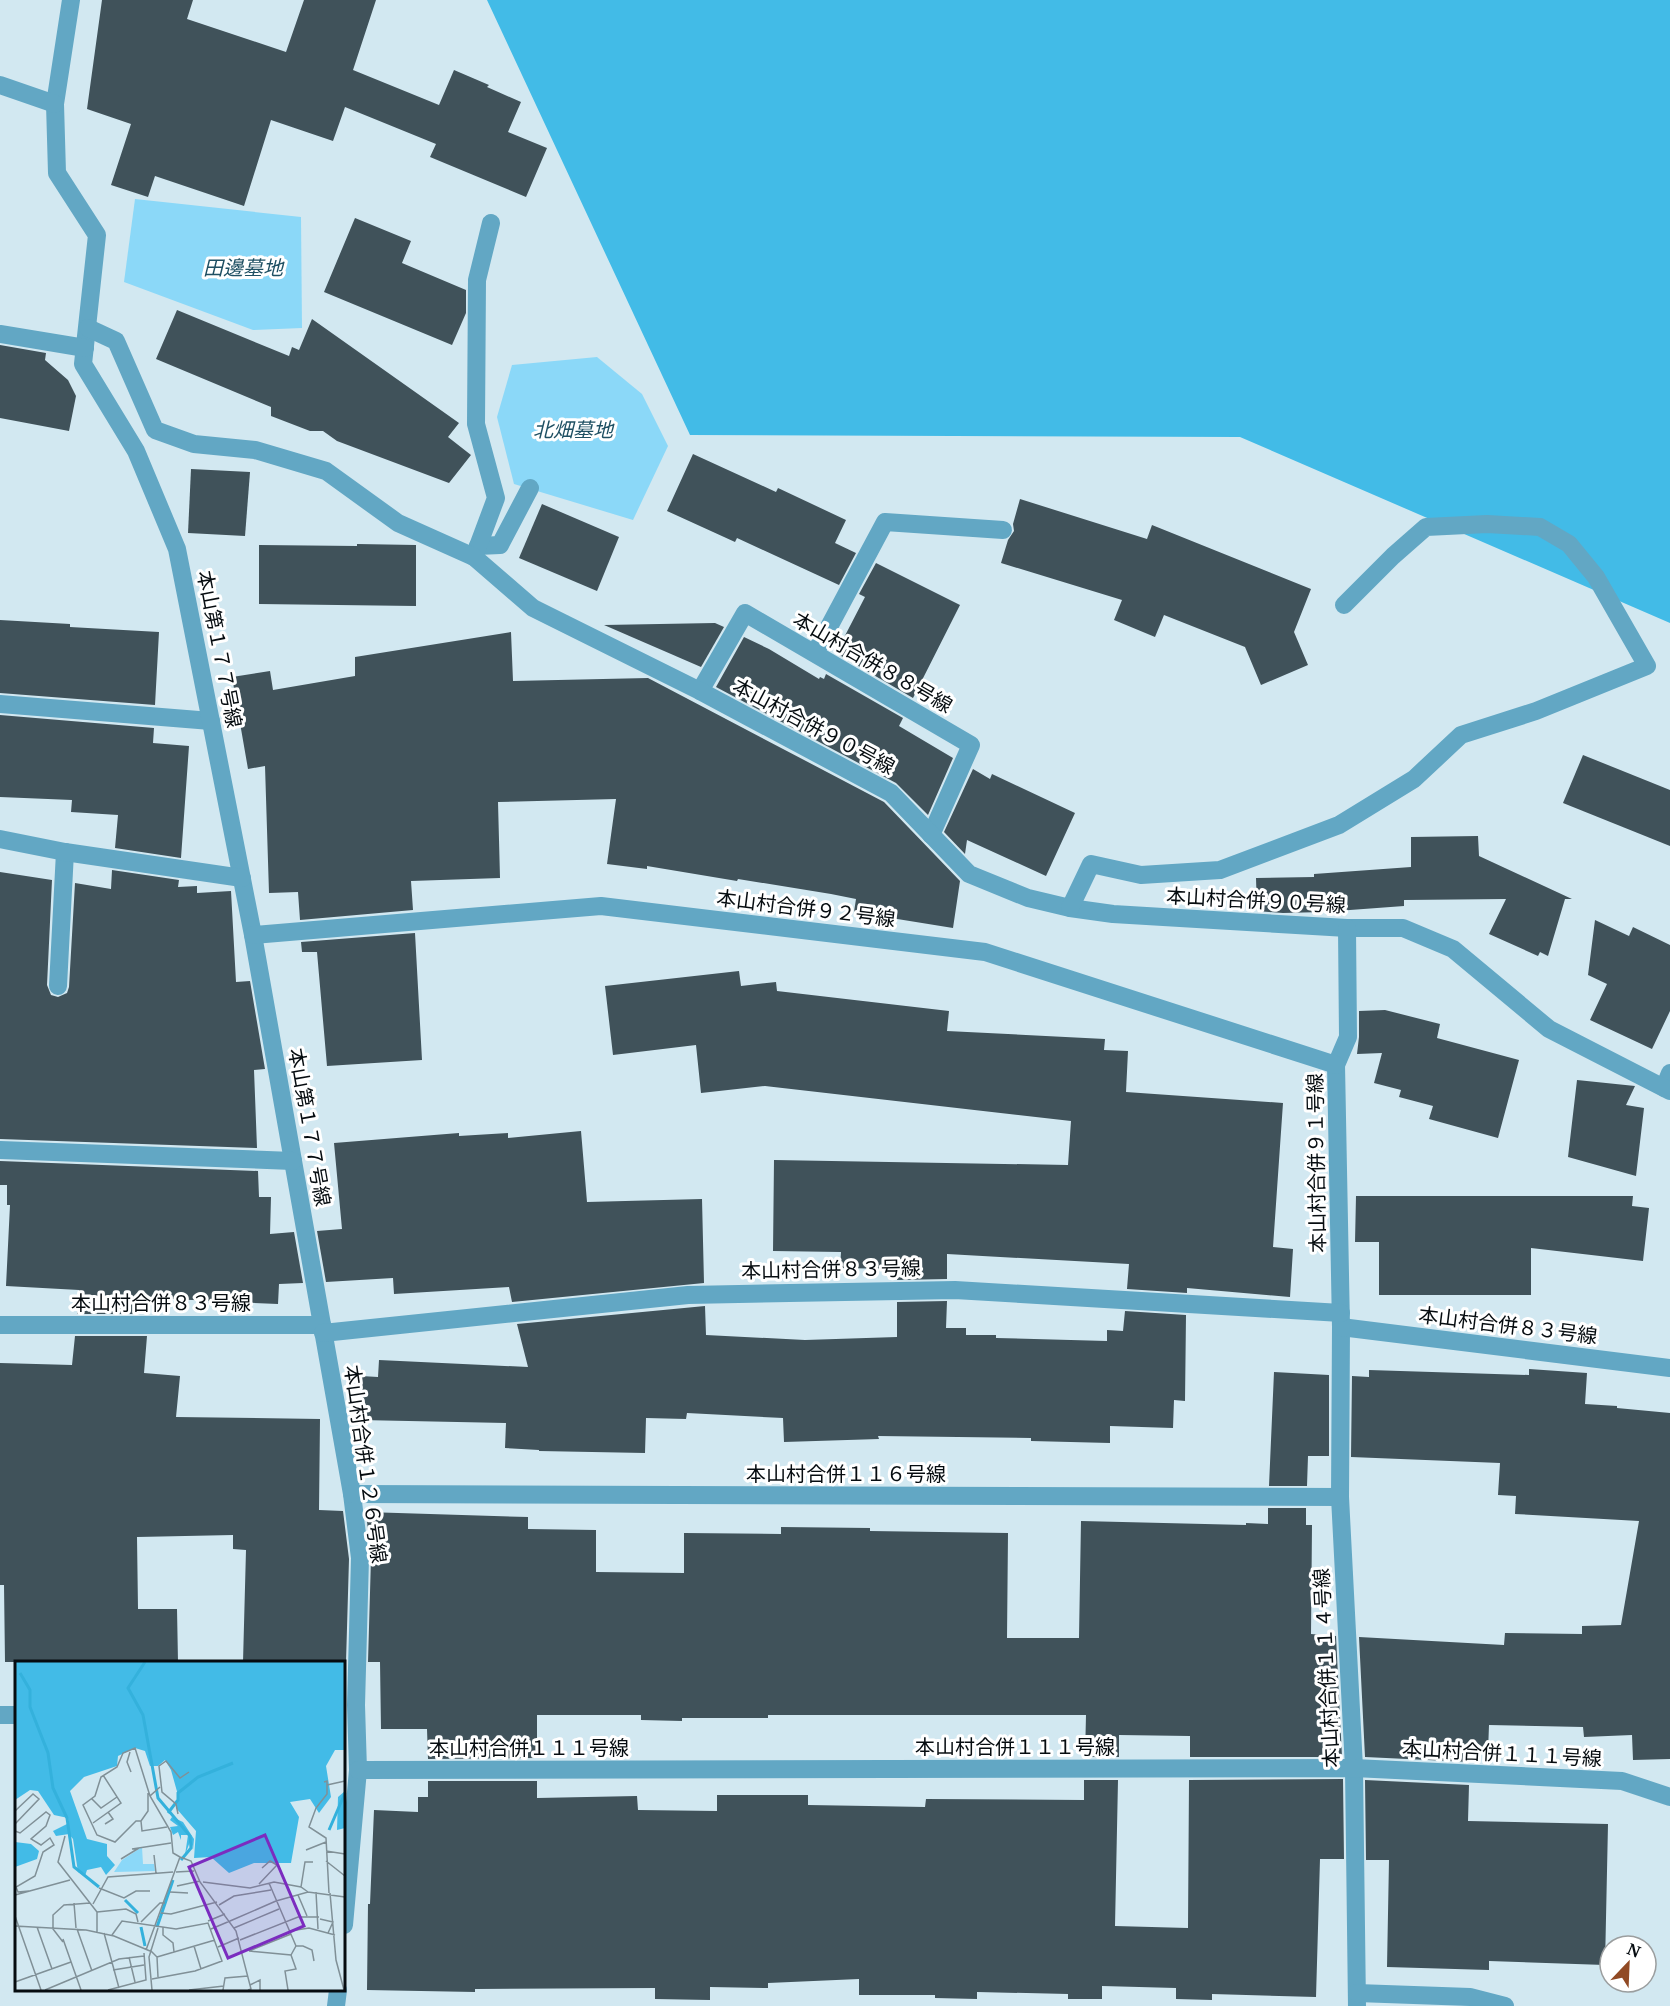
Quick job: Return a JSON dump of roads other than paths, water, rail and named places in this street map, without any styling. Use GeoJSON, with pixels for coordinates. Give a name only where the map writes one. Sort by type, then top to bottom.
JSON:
{"type":"FeatureCollection","features":[{"type":"Feature","properties":{"kind":"street","name":"本山第１７７号線"},"geometry":{"type":"LineString","coordinates":[[71,0],[55,104],[57,173],[97,236],[83,364],[136,451],[177,549],[253,935],[323,1329]]}},
{"type":"Feature","properties":{"kind":"street"},"geometry":{"type":"LineString","coordinates":[[0,85],[55,104]]}},
{"type":"Feature","properties":{"kind":"street"},"geometry":{"type":"LineString","coordinates":[[476,551],[496,498],[476,424],[477,280],[491,223]]}},
{"type":"Feature","properties":{"kind":"street","name":"本山村合併９０号線"},"geometry":{"type":"LineString","coordinates":[[88,328],[116,341],[155,430],[194,444],[255,450],[326,471],[398,523],[476,551],[533,608],[700,691],[891,793],[969,874],[1028,898],[1070,908],[1113,914],[1347,928],[1403,928],[1453,949],[1549,1029],[1668,1084]]}},
{"type":"Feature","properties":{"kind":"street"},"geometry":{"type":"LineString","coordinates":[[0,334],[86,348]]}},
{"type":"Feature","properties":{"kind":"street"},"geometry":{"type":"LineString","coordinates":[[476,551],[500,545],[530,488]]}},
{"type":"Feature","properties":{"kind":"street"},"geometry":{"type":"LineString","coordinates":[[815,654],[885,522],[1003,530]]}},
{"type":"Feature","properties":{"kind":"street"},"geometry":{"type":"LineString","coordinates":[[1070,908],[1091,864],[1141,875],[1220,870],[1339,825],[1414,779],[1461,735],[1536,711],[1647,666],[1596,577],[1569,544],[1540,527],[1487,524],[1426,527],[1344,605]]}},
{"type":"Feature","properties":{"kind":"street","name":"本山村合併８８号線"},"geometry":{"type":"LineString","coordinates":[[700,691],[745,613],[971,746],[931,835]]}},
{"type":"Feature","properties":{"kind":"street"},"geometry":{"type":"LineString","coordinates":[[0,704],[211,721]]}},
{"type":"Feature","properties":{"kind":"street"},"geometry":{"type":"LineString","coordinates":[[0,839],[65,852],[242,878]]}},
{"type":"Feature","properties":{"kind":"street"},"geometry":{"type":"LineString","coordinates":[[58,986],[65,852]]}},
{"type":"Feature","properties":{"kind":"street","name":"本山村合併９２号線"},"geometry":{"type":"LineString","coordinates":[[253,935],[601,906],[612,907],[985,952],[1336,1065]]}},
{"type":"Feature","properties":{"kind":"street","name":"本山村合併９１号線"},"geometry":{"type":"LineString","coordinates":[[1341,1320],[1336,1065],[1348,1037],[1347,928]]}},
{"type":"Feature","properties":{"kind":"street"},"geometry":{"type":"LineString","coordinates":[[0,1150],[293,1161]]}},
{"type":"Feature","properties":{"kind":"street","name":"本山村合併８３号線"},"geometry":{"type":"LineString","coordinates":[[0,1325],[323,1329],[688,1294],[955,1290],[1341,1320],[1670,1368]]}},
{"type":"Feature","properties":{"kind":"street","name":"本山村合併１１４号線"},"geometry":{"type":"LineString","coordinates":[[1341,1320],[1340,1497],[1354,1768],[1357,1999]]}},
{"type":"Feature","properties":{"kind":"street","name":"本山村合併１２６号線"},"geometry":{"type":"LineString","coordinates":[[323,1329],[352,1494],[360,1558],[350,1706],[358,1770],[345,1914]]}},
{"type":"Feature","properties":{"kind":"street","name":"本山村合併１１６号線"},"geometry":{"type":"LineString","coordinates":[[352,1494],[1340,1497]]}},
{"type":"Feature","properties":{"kind":"street","name":"本山村合併１１１号線"},"geometry":{"type":"LineString","coordinates":[[358,1770],[1354,1768],[1622,1781],[1670,1797]]}},
{"type":"Feature","properties":{"kind":"street"},"geometry":{"type":"LineString","coordinates":[[336,2006],[338,1991]]}},
{"type":"Feature","properties":{"kind":"street"},"geometry":{"type":"LineString","coordinates":[[1357,1999],[1470,1997],[1505,2006]]}},
{"type":"Feature","properties":{"kind":"park label","name":"田邊墓地"},"geometry":{"type":"Point","coordinates":[243,267]}},
{"type":"Feature","properties":{"kind":"park label","name":"北畑墓地"},"geometry":{"type":"Point","coordinates":[573,429]}}]}
